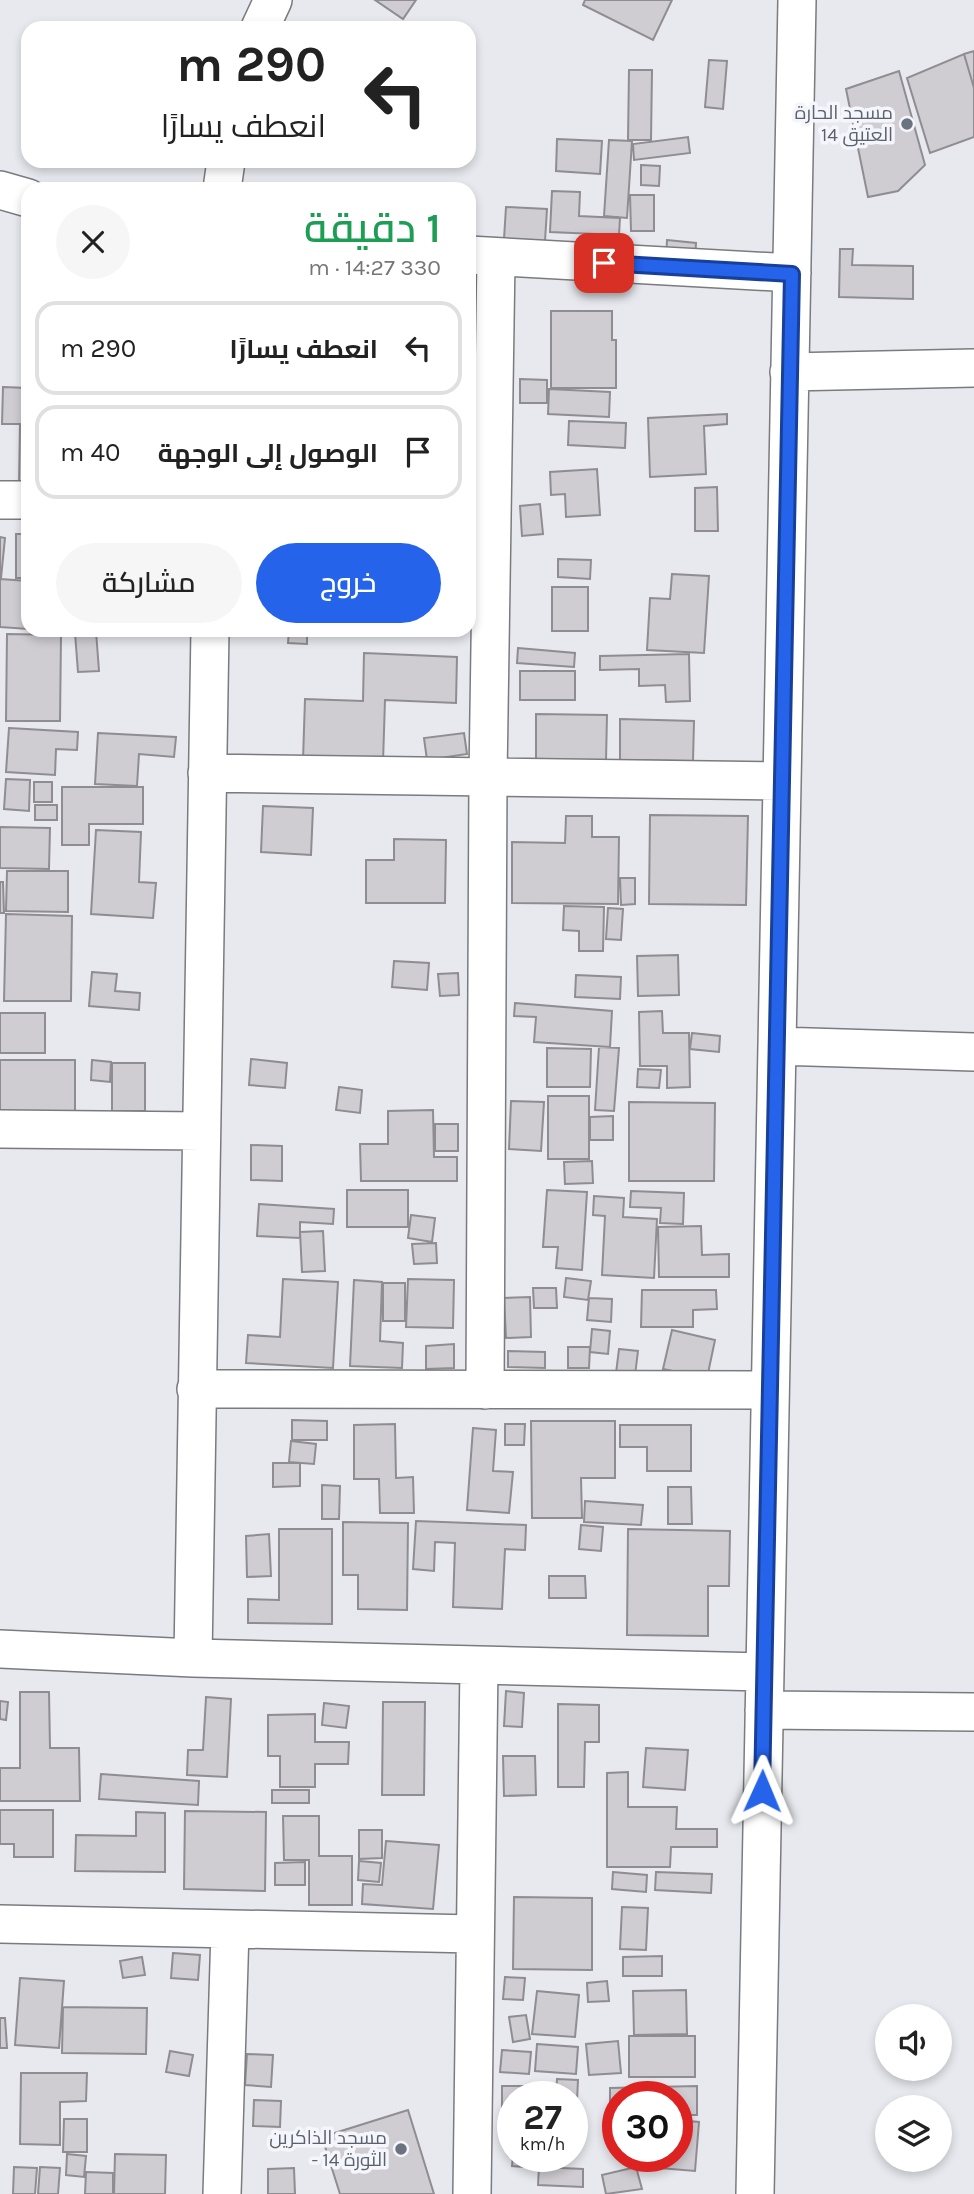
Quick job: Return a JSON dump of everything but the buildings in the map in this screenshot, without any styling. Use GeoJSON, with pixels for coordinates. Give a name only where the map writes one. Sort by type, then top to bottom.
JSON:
{"type":"FeatureCollection","features":[{"type":"Feature","properties":{"kind":"street"},"geometry":{"type":"LineString","coordinates":[[263,21],[273,0]]}},
{"type":"Feature","properties":{"kind":"street"},"geometry":{"type":"LineString","coordinates":[[755,2194],[797,0]]}},
{"type":"Feature","properties":{"kind":"street"},"geometry":{"type":"LineString","coordinates":[[0,190],[21,196]]}},
{"type":"Feature","properties":{"kind":"street"},"geometry":{"type":"LineString","coordinates":[[485,1390],[488,777],[483,256],[792,274]]}},
{"type":"Feature","properties":{"kind":"street"},"geometry":{"type":"LineString","coordinates":[[789,372],[974,368]]}},
{"type":"Feature","properties":{"kind":"street"},"geometry":{"type":"LineString","coordinates":[[0,500],[21,500]]}},
{"type":"Feature","properties":{"kind":"street"},"geometry":{"type":"LineString","coordinates":[[193,1658],[210,637]]}},
{"type":"Feature","properties":{"kind":"street"},"geometry":{"type":"LineString","coordinates":[[207,773],[781,781]]}},
{"type":"Feature","properties":{"kind":"street"},"geometry":{"type":"LineString","coordinates":[[777,1046],[974,1052]]}},
{"type":"Feature","properties":{"kind":"street"},"geometry":{"type":"LineString","coordinates":[[0,1129],[201,1131]]}},
{"type":"Feature","properties":{"kind":"street"},"geometry":{"type":"LineString","coordinates":[[196,1390],[770,1390]]}},
{"type":"Feature","properties":{"kind":"street"},"geometry":{"type":"LineString","coordinates":[[0,1649],[193,1658],[763,1672]]}},
{"type":"Feature","properties":{"kind":"street"},"geometry":{"type":"LineString","coordinates":[[472,2194],[478,1665]]}},
{"type":"Feature","properties":{"kind":"street"},"geometry":{"type":"LineString","coordinates":[[764,1710],[974,1712]]}},
{"type":"Feature","properties":{"kind":"street"},"geometry":{"type":"LineString","coordinates":[[0,1924],[474,1934]]}},
{"type":"Feature","properties":{"kind":"street"},"geometry":{"type":"LineString","coordinates":[[222,2194],[230,1930]]}},
{"type":"Feature","properties":{"kind":"place","name":"مسجد الحارة 14 العتيق"},"geometry":{"type":"Point","coordinates":[907,124]}},
{"type":"Feature","properties":{"kind":"place","name":"مسجد الذاكرين - الثورة 14"},"geometry":{"type":"Point","coordinates":[401,2149]}},
{"type":"Feature","properties":{"kind":"route"},"geometry":{"type":"LineString","coordinates":[[604,263],[792,274],[762,1791]]}}]}
